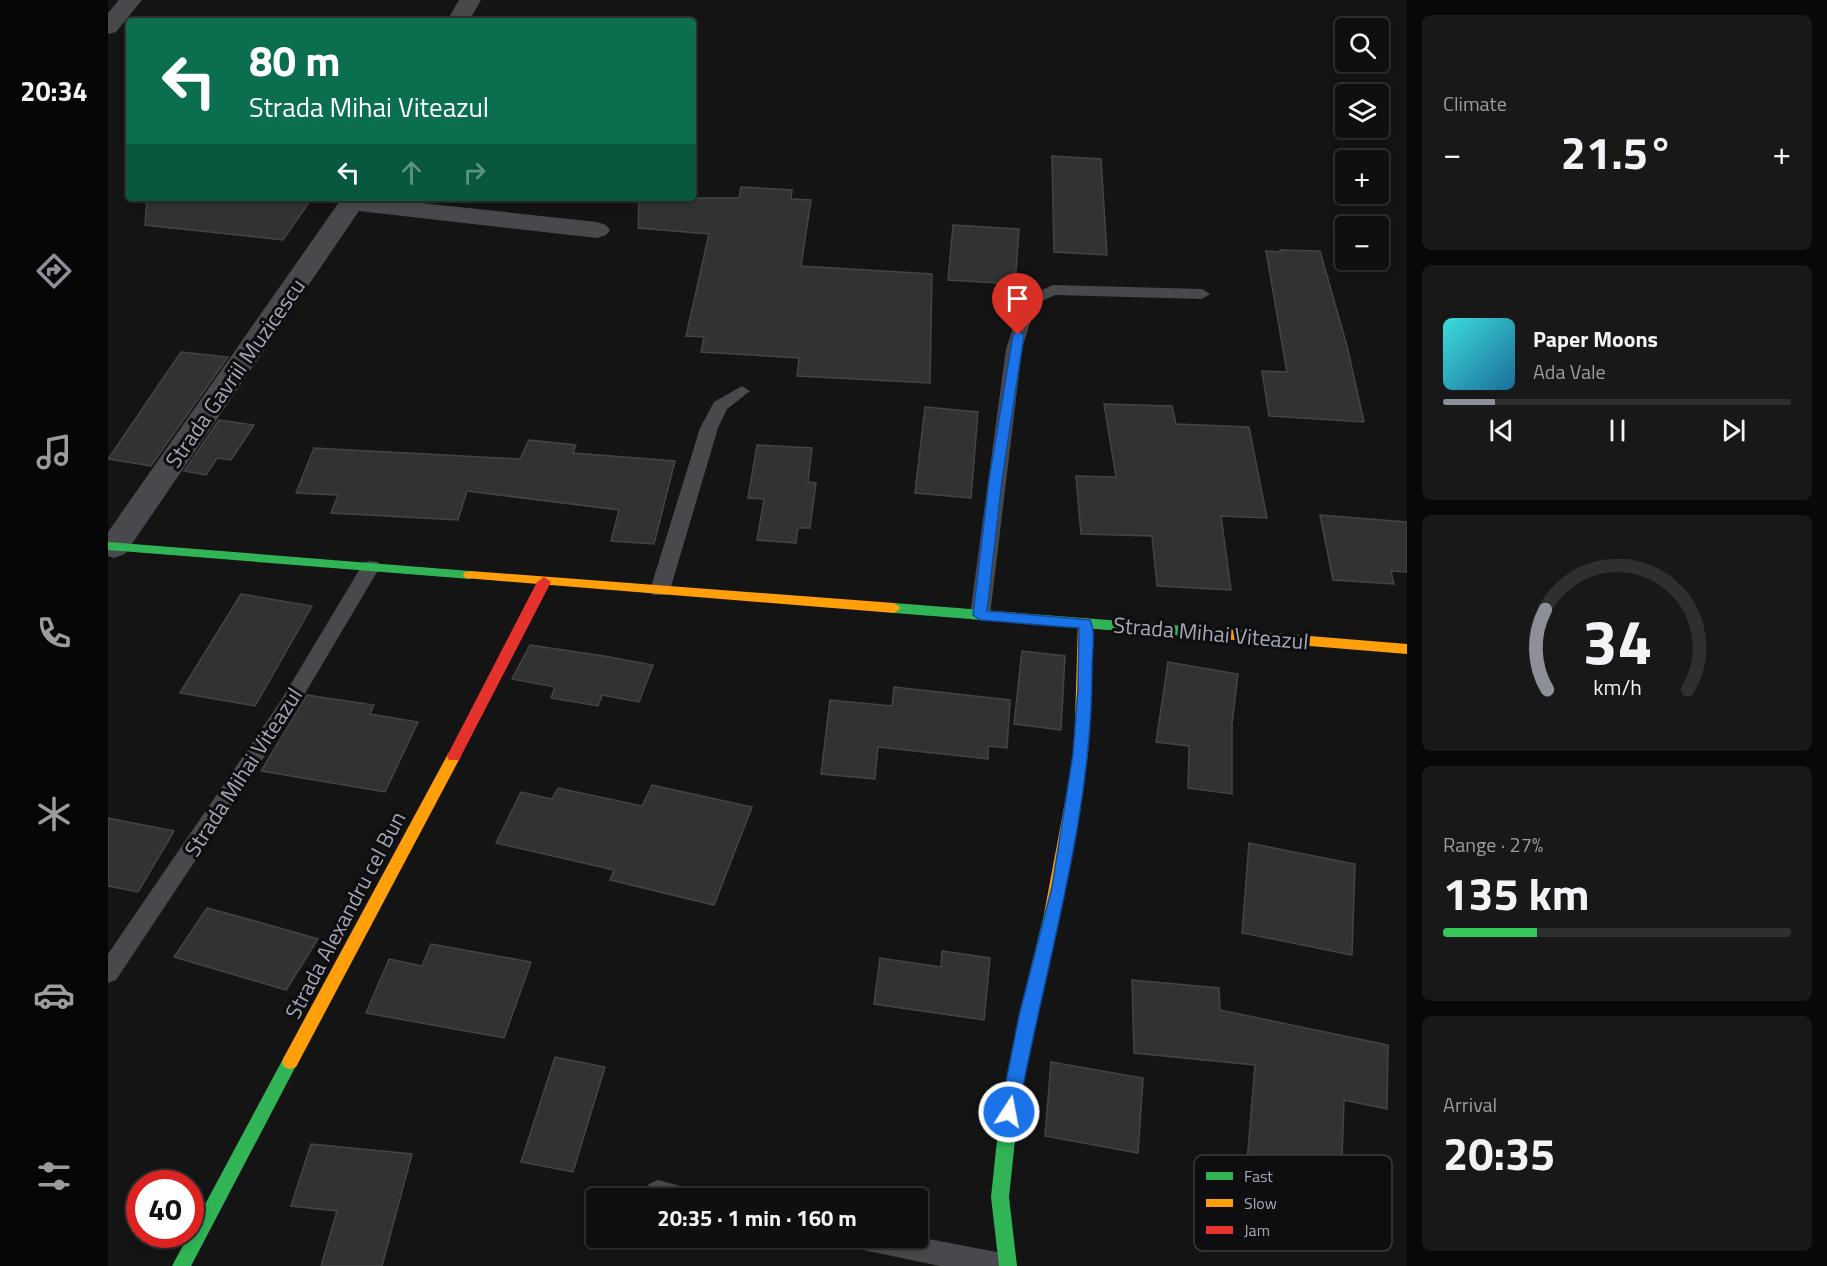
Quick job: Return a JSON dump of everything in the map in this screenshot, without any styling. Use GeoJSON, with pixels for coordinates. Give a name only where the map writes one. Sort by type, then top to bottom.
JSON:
{"type":"FeatureCollection","features":[{"type":"Feature","properties":{"kind":"street"},"geometry":{"type":"LineString","coordinates":[[108,27],[131,0]]}},
{"type":"Feature","properties":{"kind":"street"},"geometry":{"type":"LineString","coordinates":[[460,18],[470,0]]}},
{"type":"Feature","properties":{"kind":"street"},"geometry":{"type":"LineString","coordinates":[[353,201],[597,230]]}},
{"type":"Feature","properties":{"kind":"street","name":"Strada Gavriil Muzicescu"},"geometry":{"type":"LineString","coordinates":[[111,547],[353,201]]}},
{"type":"Feature","properties":{"kind":"street","name":"Strada Mihai Viteazul"},"geometry":{"type":"LineString","coordinates":[[111,547],[1407,649]]}},
{"type":"Feature","properties":{"kind":"street","name":"Strada Alexandru cel Bun"},"geometry":{"type":"LineString","coordinates":[[181,1266],[492,685],[544,582]]}},
{"type":"Feature","properties":{"kind":"street"},"geometry":{"type":"LineString","coordinates":[[1008,1266],[1000,1197],[1009,1112],[1027,1016],[1059,887],[1081,754],[1086,623]]}},
{"type":"Feature","properties":{"kind":"lane"},"geometry":{"type":"LineString","coordinates":[[980,615],[1014,349],[1029,301],[1053,290],[1202,294]]}},
{"type":"Feature","properties":{"kind":"lane"},"geometry":{"type":"LineString","coordinates":[[660,590],[709,428],[720,406],[742,391]]}},
{"type":"Feature","properties":{"kind":"lane","name":"Strada Mihai Viteazul"},"geometry":{"type":"LineString","coordinates":[[108,973],[287,707],[371,567]]}},
{"type":"Feature","properties":{"kind":"lane"},"geometry":{"type":"LineString","coordinates":[[913,1248],[1002,1266]]}},
{"type":"Feature","properties":{"kind":"building"},"geometry":{"type":"Polygon","coordinates":[[[1052,156],[1101,159],[1107,255],[1054,252],[1052,156]]]}},
{"type":"Feature","properties":{"kind":"building"},"geometry":{"type":"Polygon","coordinates":[[[741,187],[792,190],[791,199],[811,200],[801,266],[932,274],[930,383],[797,376],[799,358],[701,352],[704,337],[686,336],[709,234],[638,228],[639,201],[739,198],[741,187]]]}},
{"type":"Feature","properties":{"kind":"building"},"geometry":{"type":"Polygon","coordinates":[[[147,201],[310,201],[283,240],[145,225],[147,201]]]}},
{"type":"Feature","properties":{"kind":"building"},"geometry":{"type":"Polygon","coordinates":[[[953,225],[1019,229],[1015,284],[948,280],[953,225]]]}},
{"type":"Feature","properties":{"kind":"building"},"geometry":{"type":"Polygon","coordinates":[[[1280,250],[1320,251],[1347,346],[1364,422],[1269,416],[1262,371],[1287,372],[1266,251],[1281,252],[1280,250]]]}},
{"type":"Feature","properties":{"kind":"building"},"geometry":{"type":"Polygon","coordinates":[[[181,352],[228,357],[151,466],[108,459],[181,352]]]}},
{"type":"Feature","properties":{"kind":"building"},"geometry":{"type":"Polygon","coordinates":[[[1104,404],[1172,406],[1176,424],[1249,427],[1267,518],[1221,516],[1231,590],[1157,586],[1152,536],[1081,534],[1076,476],[1116,477],[1104,404]]]}},
{"type":"Feature","properties":{"kind":"building"},"geometry":{"type":"Polygon","coordinates":[[[925,407],[978,412],[971,498],[915,493],[925,407]]]}},
{"type":"Feature","properties":{"kind":"building"},"geometry":{"type":"Polygon","coordinates":[[[219,420],[254,425],[231,460],[217,458],[206,475],[184,471],[219,420]]]}},
{"type":"Feature","properties":{"kind":"building"},"geometry":{"type":"Polygon","coordinates":[[[529,440],[576,445],[573,453],[675,461],[654,544],[611,541],[619,510],[467,491],[458,520],[331,513],[338,495],[296,493],[314,448],[520,459],[529,440]]]}},
{"type":"Feature","properties":{"kind":"building"},"geometry":{"type":"Polygon","coordinates":[[[757,445],[812,448],[808,482],[816,483],[810,528],[798,528],[796,543],[757,540],[764,499],[748,498],[757,445]]]}},
{"type":"Feature","properties":{"kind":"building"},"geometry":{"type":"Polygon","coordinates":[[[1320,515],[1407,522],[1407,572],[1391,571],[1394,584],[1333,580],[1320,515]]]}},
{"type":"Feature","properties":{"kind":"building"},"geometry":{"type":"Polygon","coordinates":[[[241,594],[312,606],[255,706],[180,693],[241,594]]]}},
{"type":"Feature","properties":{"kind":"building"},"geometry":{"type":"Polygon","coordinates":[[[530,645],[653,665],[639,702],[602,695],[598,706],[551,698],[555,687],[512,679],[530,645]]]}},
{"type":"Feature","properties":{"kind":"building"},"geometry":{"type":"Polygon","coordinates":[[[1022,651],[1065,656],[1061,730],[1014,724],[1022,651]]]}},
{"type":"Feature","properties":{"kind":"building"},"geometry":{"type":"Polygon","coordinates":[[[1168,662],[1238,674],[1232,724],[1232,794],[1188,788],[1189,746],[1156,742],[1168,662]]]}},
{"type":"Feature","properties":{"kind":"building"},"geometry":{"type":"Polygon","coordinates":[[[894,687],[1010,700],[1007,748],[988,746],[988,759],[878,747],[875,779],[821,774],[830,700],[892,706],[894,687]]]}},
{"type":"Feature","properties":{"kind":"building"},"geometry":{"type":"Polygon","coordinates":[[[307,695],[374,705],[370,714],[418,722],[385,792],[261,771],[307,695]]]}},
{"type":"Feature","properties":{"kind":"building"},"geometry":{"type":"Polygon","coordinates":[[[652,785],[752,807],[714,905],[610,880],[614,870],[496,843],[521,792],[552,799],[558,788],[642,806],[652,785]]]}},
{"type":"Feature","properties":{"kind":"building"},"geometry":{"type":"Polygon","coordinates":[[[108,818],[174,831],[138,892],[108,886],[108,818]]]}},
{"type":"Feature","properties":{"kind":"building"},"geometry":{"type":"Polygon","coordinates":[[[1249,843],[1355,864],[1352,955],[1242,933],[1249,843]]]}},
{"type":"Feature","properties":{"kind":"building"},"geometry":{"type":"Polygon","coordinates":[[[207,908],[318,939],[286,990],[174,957],[207,908]]]}},
{"type":"Feature","properties":{"kind":"building"},"geometry":{"type":"Polygon","coordinates":[[[431,944],[531,962],[504,1038],[366,1013],[389,959],[422,966],[431,944]]]}},
{"type":"Feature","properties":{"kind":"building"},"geometry":{"type":"Polygon","coordinates":[[[942,951],[990,958],[984,1020],[874,1004],[880,958],[941,967],[942,951]]]}},
{"type":"Feature","properties":{"kind":"building"},"geometry":{"type":"Polygon","coordinates":[[[1132,980],[1219,988],[1220,1010],[1388,1045],[1387,1109],[1344,1100],[1342,1155],[1248,1155],[1255,1065],[1134,1053],[1132,980]]]}},
{"type":"Feature","properties":{"kind":"building"},"geometry":{"type":"Polygon","coordinates":[[[555,1057],[605,1067],[573,1172],[521,1162],[555,1057]]]}},
{"type":"Feature","properties":{"kind":"building"},"geometry":{"type":"Polygon","coordinates":[[[1051,1062],[1143,1078],[1138,1153],[1045,1136],[1051,1062]]]}},
{"type":"Feature","properties":{"kind":"building"},"geometry":{"type":"Polygon","coordinates":[[[311,1144],[412,1154],[382,1266],[321,1266],[337,1211],[291,1206],[311,1144]]]}},
{"type":"Feature","properties":{"kind":"traffic: fast"},"geometry":{"type":"LineString","coordinates":[[108,546],[470,575]]}},
{"type":"Feature","properties":{"kind":"traffic: fast"},"geometry":{"type":"LineString","coordinates":[[894,608],[1223,634]]}},
{"type":"Feature","properties":{"kind":"traffic: fast"},"geometry":{"type":"LineString","coordinates":[[1008,1266],[1000,1197],[1009,1112],[1027,1016],[1052,914]]}},
{"type":"Feature","properties":{"kind":"traffic: fast"},"geometry":{"type":"LineString","coordinates":[[181,1266],[290,1062]]}},
{"type":"Feature","properties":{"kind":"traffic: slow"},"geometry":{"type":"LineString","coordinates":[[470,575],[894,608]]}},
{"type":"Feature","properties":{"kind":"traffic: slow"},"geometry":{"type":"LineString","coordinates":[[1052,914],[1081,754],[1085,623]]}},
{"type":"Feature","properties":{"kind":"traffic: slow"},"geometry":{"type":"LineString","coordinates":[[1223,634],[1407,649]]}},
{"type":"Feature","properties":{"kind":"traffic: slow"},"geometry":{"type":"LineString","coordinates":[[290,1062],[454,756]]}},
{"type":"Feature","properties":{"kind":"traffic: jam"},"geometry":{"type":"LineString","coordinates":[[454,756],[544,582]]}},
{"type":"Feature","properties":{"kind":"route"},"geometry":{"type":"LineString","coordinates":[[1009,1112],[1027,1016],[1059,887],[1081,754],[1086,623],[980,615],[995,480],[1018,335]]}}]}
